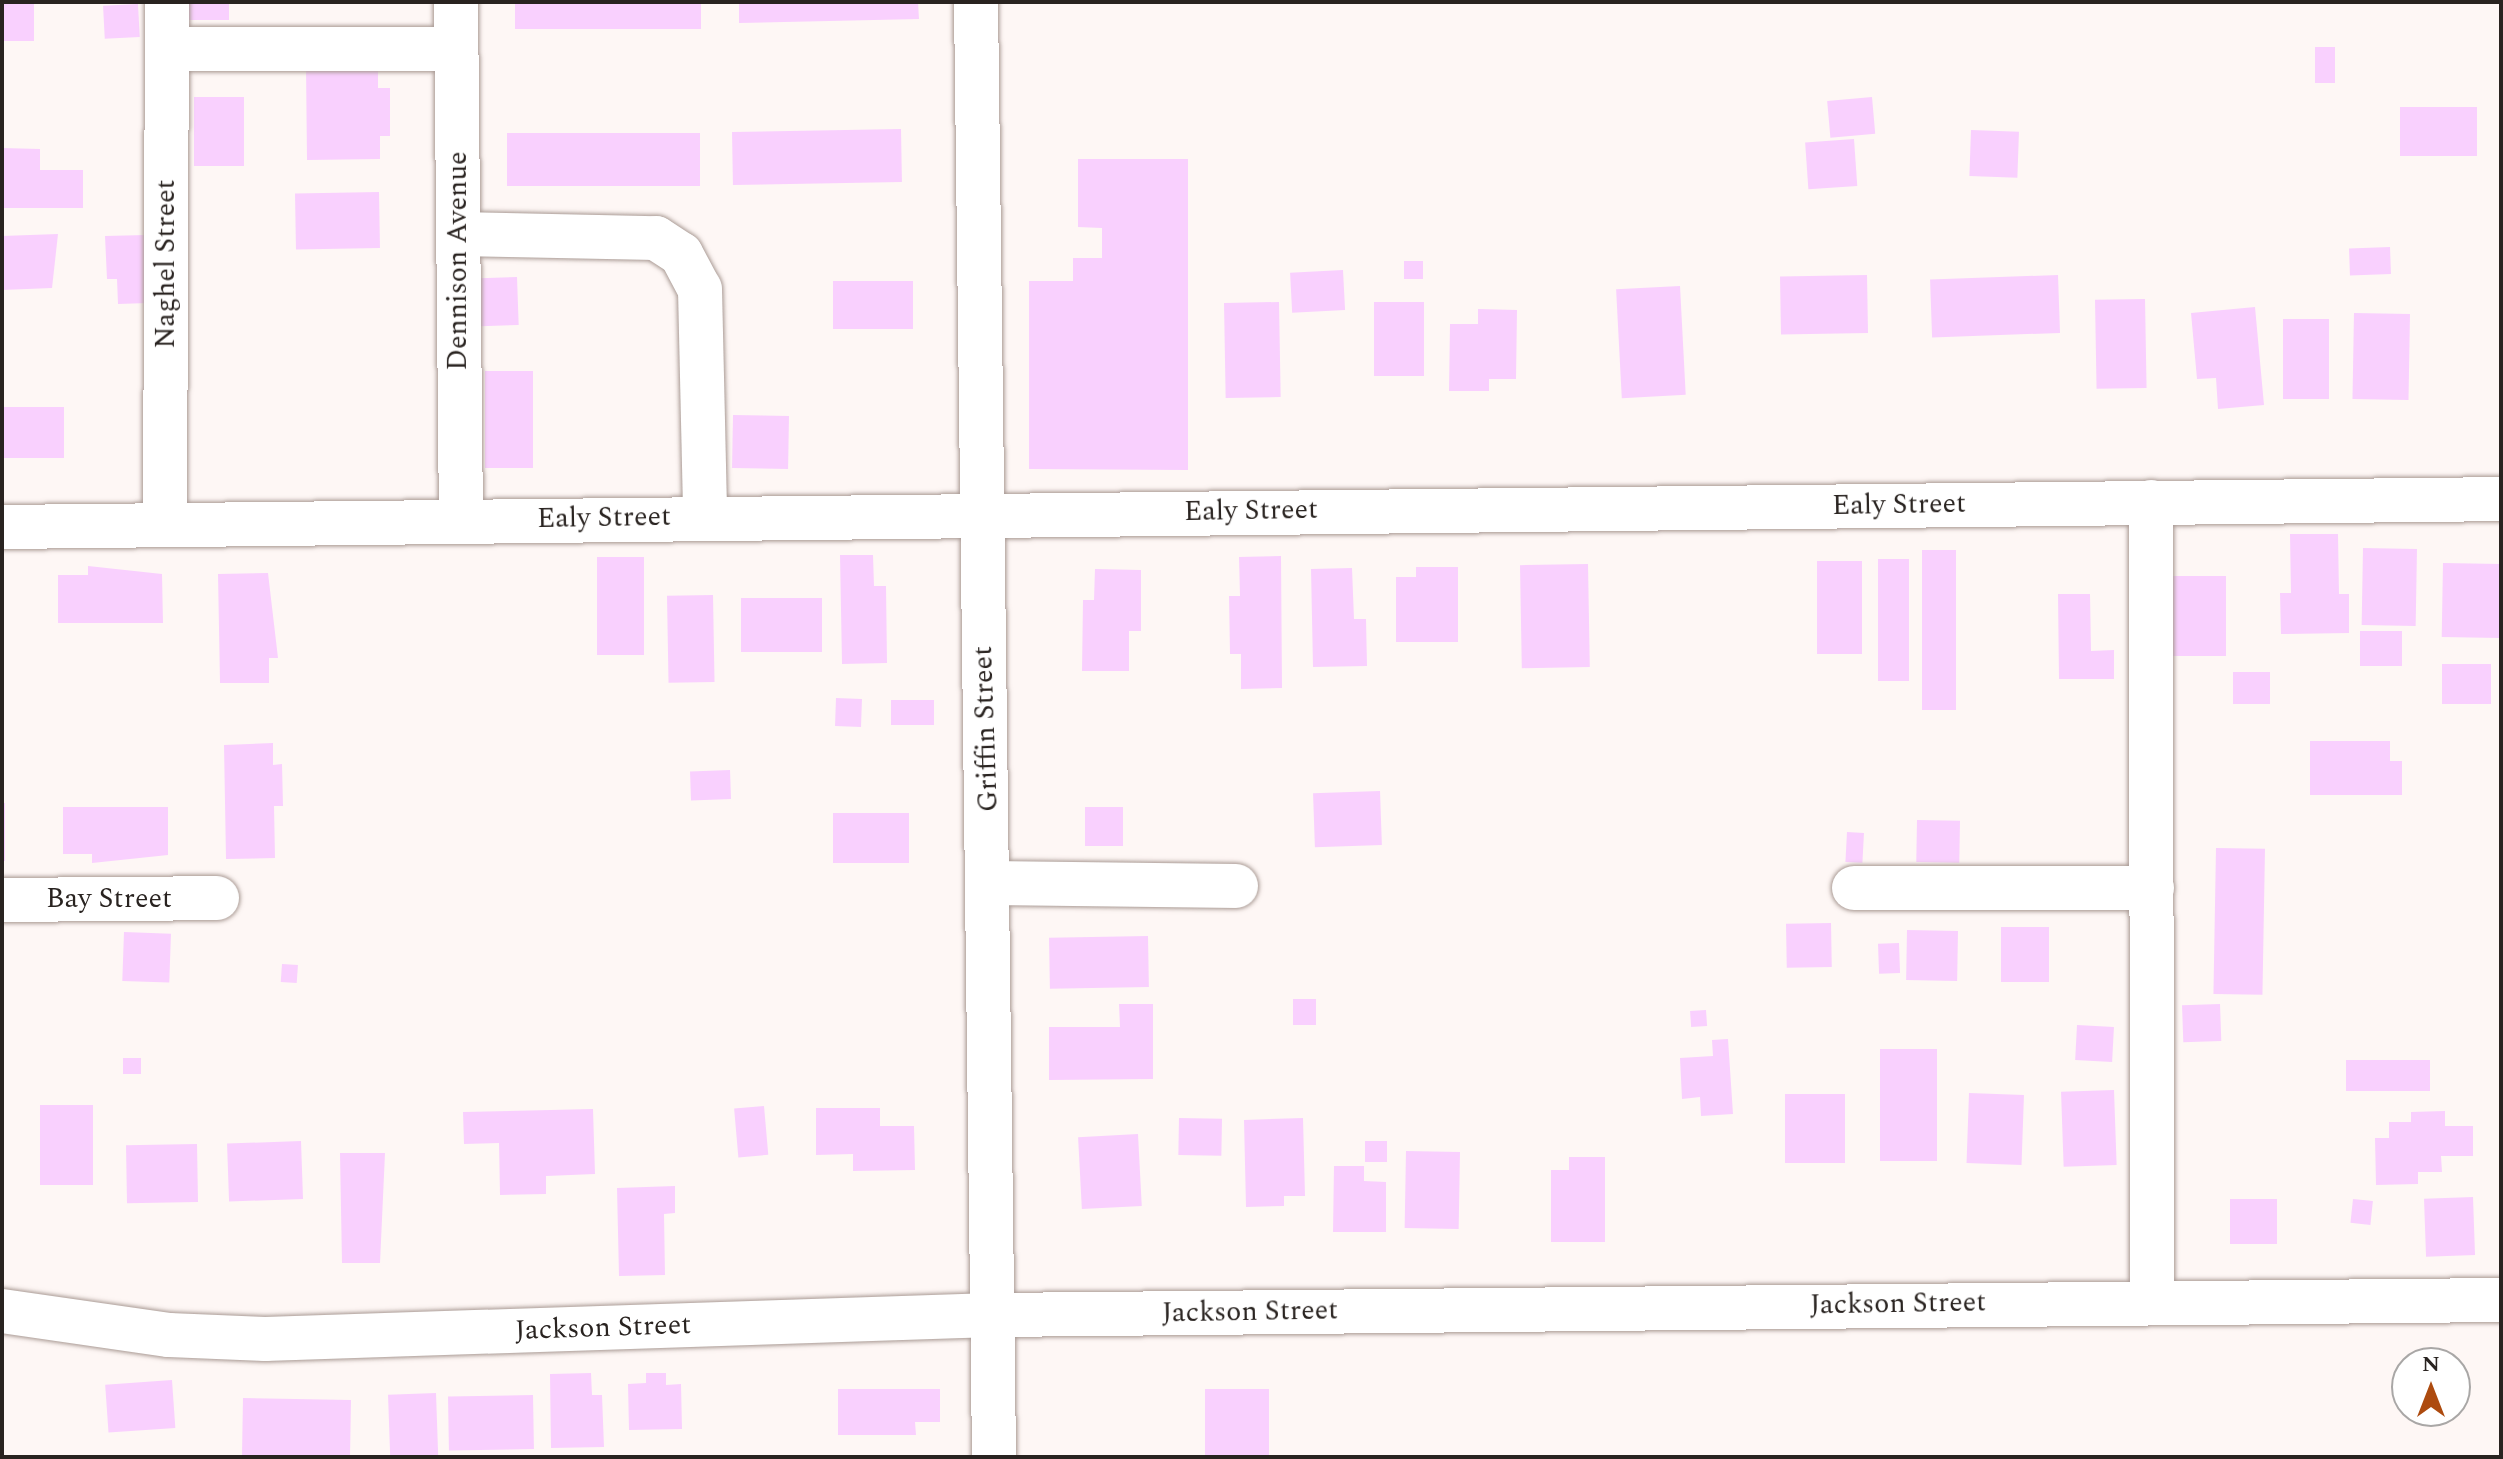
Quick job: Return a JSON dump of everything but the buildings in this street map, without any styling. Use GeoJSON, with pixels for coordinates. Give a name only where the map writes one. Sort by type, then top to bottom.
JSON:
{"type":"FeatureCollection","features":[{"type":"Feature","properties":{"kind":"street","name":"Naghel Street"},"geometry":{"type":"LineString","coordinates":[[165,525],[167,2]]}},
{"type":"Feature","properties":{"kind":"street","name":"Dennison Avenue"},"geometry":{"type":"LineString","coordinates":[[456,2],[461,519]]}},
{"type":"Feature","properties":{"kind":"street","name":"Griffin Street"},"geometry":{"type":"LineString","coordinates":[[976,2],[980,514],[992,883],[994,1457]]}},
{"type":"Feature","properties":{"kind":"street"},"geometry":{"type":"LineString","coordinates":[[167,49],[456,49]]}},
{"type":"Feature","properties":{"kind":"street"},"geometry":{"type":"LineString","coordinates":[[459,234],[656,238],[681,254],[700,289],[705,517]]}},
{"type":"Feature","properties":{"kind":"street","name":"Ealy Street"},"geometry":{"type":"LineString","coordinates":[[2,527],[461,519],[2501,499]]}},
{"type":"Feature","properties":{"kind":"street"},"geometry":{"type":"LineString","coordinates":[[2151,502],[2152,1301]]}},
{"type":"Feature","properties":{"kind":"street"},"geometry":{"type":"LineString","coordinates":[[992,883],[1236,886]]}},
{"type":"Feature","properties":{"kind":"street"},"geometry":{"type":"LineString","coordinates":[[1854,888],[2152,888]]}},
{"type":"Feature","properties":{"kind":"street","name":"Bay Street"},"geometry":{"type":"LineString","coordinates":[[2,900],[217,898]]}},
{"type":"Feature","properties":{"kind":"street","name":"Jackson Street"},"geometry":{"type":"LineString","coordinates":[[2,1311],[169,1335],[265,1339],[993,1315],[2152,1301],[2501,1300]]}}]}
